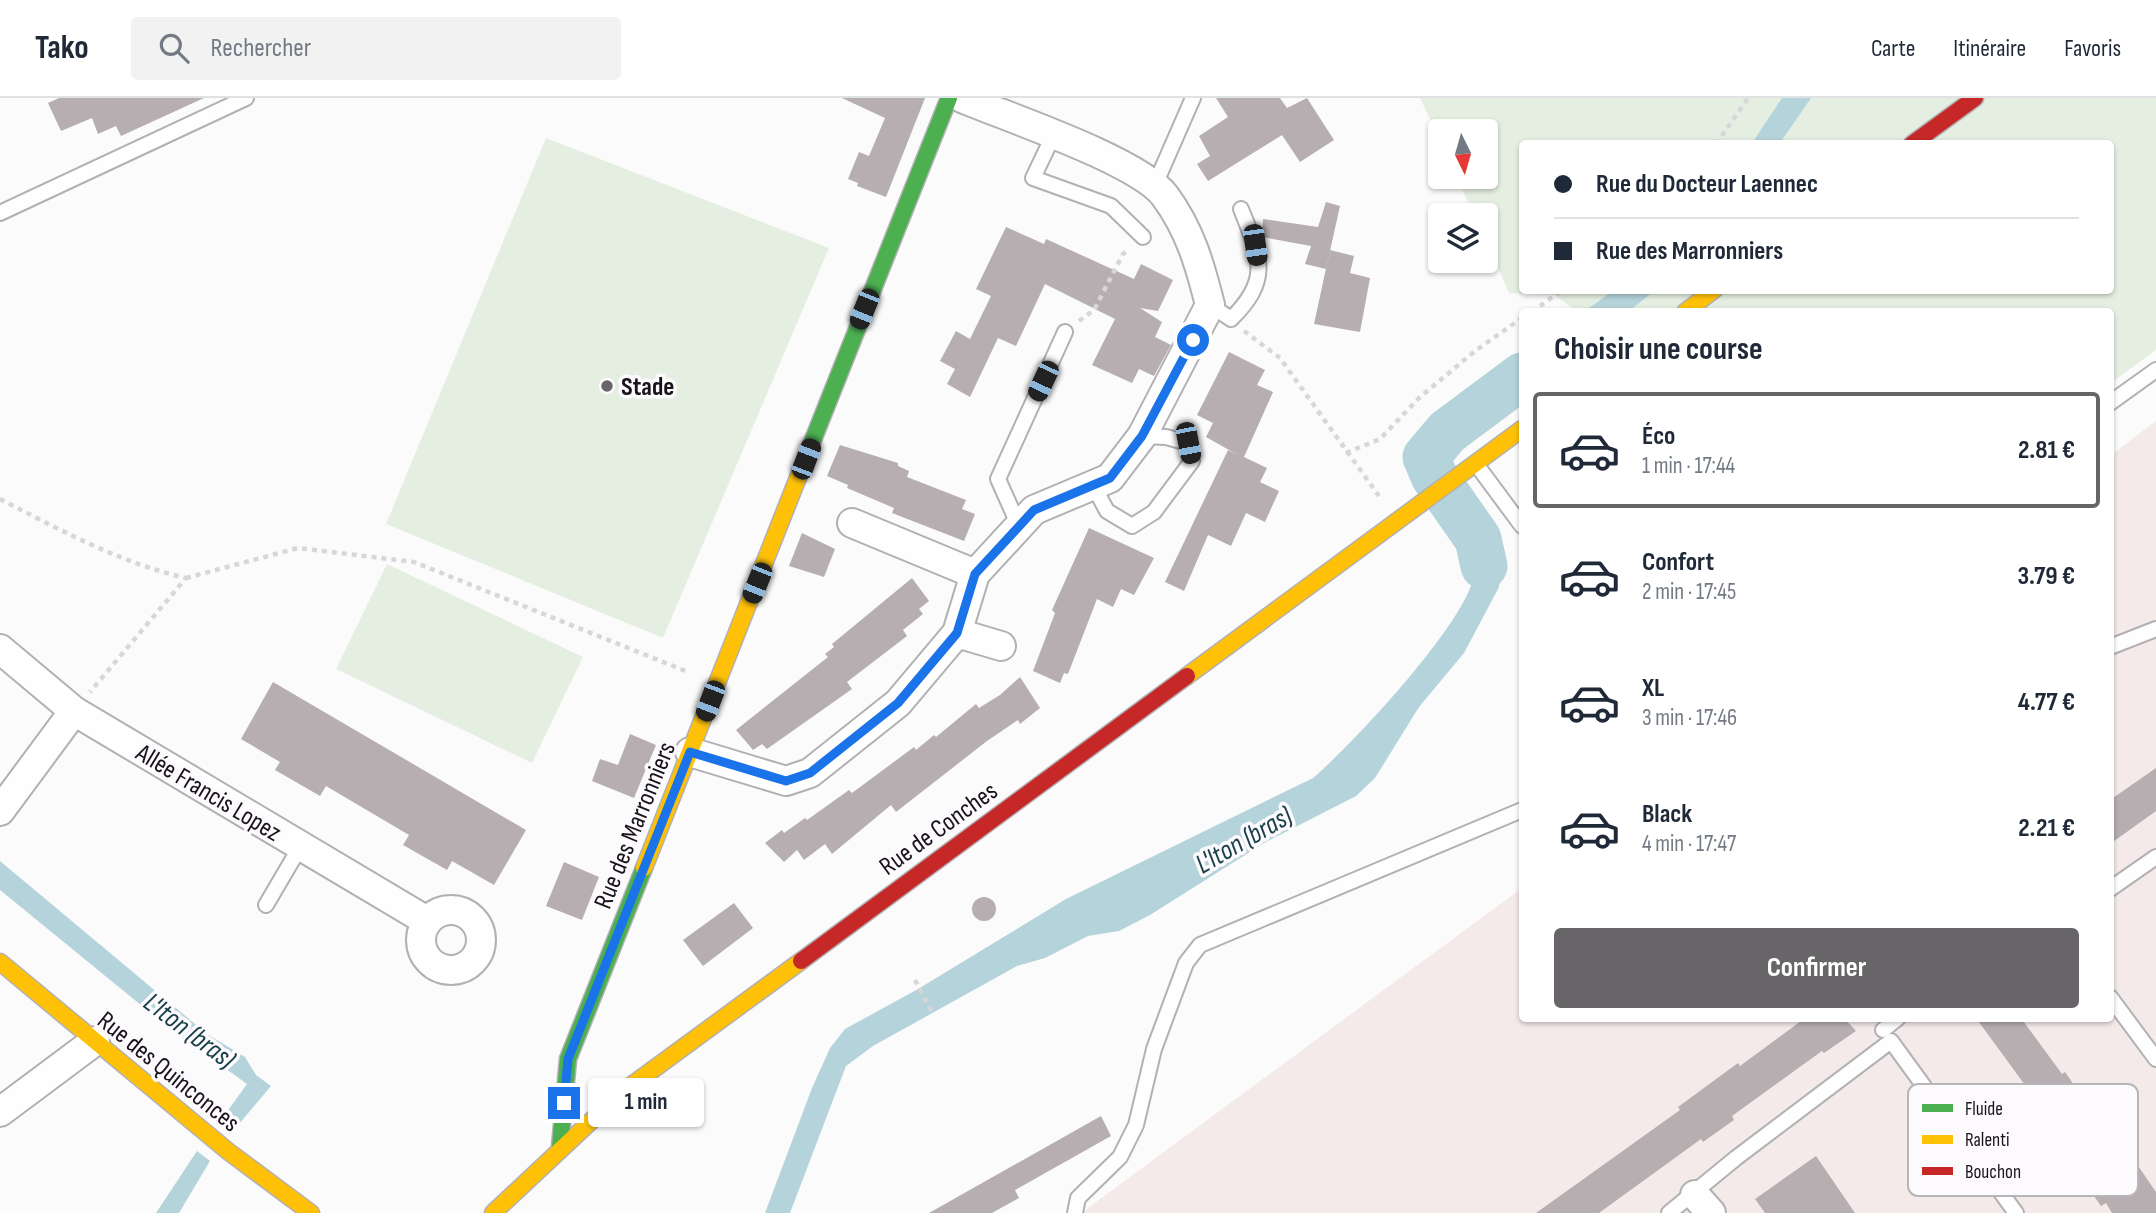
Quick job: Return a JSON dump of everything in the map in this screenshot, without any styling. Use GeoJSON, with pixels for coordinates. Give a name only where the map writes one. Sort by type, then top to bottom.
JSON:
{"type":"FeatureCollection","features":[{"type":"Feature","properties":{"kind":"street","name":"Rue des Marronniers"},"geometry":{"type":"LineString","coordinates":[[559,1147],[568,1059],[949,98]]}},
{"type":"Feature","properties":{"kind":"street"},"geometry":{"type":"LineString","coordinates":[[690,752],[786,781],[810,773],[898,703],[957,633],[975,574],[1034,510],[1110,478],[1142,436],[1220,312],[1194,244],[1163,194],[1112,159],[962,98]]}},
{"type":"Feature","properties":{"kind":"street"},"geometry":{"type":"LineString","coordinates":[[1917,140],[1975,98]]}},
{"type":"Feature","properties":{"kind":"street"},"geometry":{"type":"LineString","coordinates":[[1690,308],[1709,294]]}},
{"type":"Feature","properties":{"kind":"street"},"geometry":{"type":"LineString","coordinates":[[1475,463],[1519,431]]}},
{"type":"Feature","properties":{"kind":"street","name":"Rue de Conches"},"geometry":{"type":"LineString","coordinates":[[493,1213],[559,1147],[621,1093],[1475,463]]}},
{"type":"Feature","properties":{"kind":"street"},"geometry":{"type":"LineString","coordinates":[[852,523],[975,574]]}},
{"type":"Feature","properties":{"kind":"street"},"geometry":{"type":"LineString","coordinates":[[957,633],[1001,646]]}},
{"type":"Feature","properties":{"kind":"street","name":"Allée Francis Lopez"},"geometry":{"type":"LineString","coordinates":[[0,649],[74,711],[427,921]]}},
{"type":"Feature","properties":{"kind":"street"},"geometry":{"type":"LineString","coordinates":[[0,811],[74,711]]}},
{"type":"Feature","properties":{"kind":"street","name":"Rue des Quinconces"},"geometry":{"type":"LineString","coordinates":[[0,962],[200,1129],[311,1213]]}},
{"type":"Feature","properties":{"kind":"street"},"geometry":{"type":"LineString","coordinates":[[0,1112],[95,1041]]}},
{"type":"Feature","properties":{"kind":"lane"},"geometry":{"type":"LineString","coordinates":[[0,213],[246,98]]}},
{"type":"Feature","properties":{"kind":"lane"},"geometry":{"type":"LineString","coordinates":[[1154,187],[1193,98]]}},
{"type":"Feature","properties":{"kind":"lane"},"geometry":{"type":"LineString","coordinates":[[1052,136],[1033,178],[1111,206],[1143,237]]}},
{"type":"Feature","properties":{"kind":"lane"},"geometry":{"type":"LineString","coordinates":[[1220,312],[1245,305],[1259,279],[1255,245],[1241,209]]}},
{"type":"Feature","properties":{"kind":"lane"},"geometry":{"type":"LineString","coordinates":[[1019,526],[998,479],[1065,332]]}},
{"type":"Feature","properties":{"kind":"lane"},"geometry":{"type":"LineString","coordinates":[[2114,400],[2156,370]]}},
{"type":"Feature","properties":{"kind":"lane"},"geometry":{"type":"LineString","coordinates":[[1093,485],[1107,511],[1132,526],[1154,512],[1192,461],[1188,443],[1166,437],[1142,436]]}},
{"type":"Feature","properties":{"kind":"lane"},"geometry":{"type":"LineString","coordinates":[[1475,463],[1519,522]]}},
{"type":"Feature","properties":{"kind":"lane"},"geometry":{"type":"LineString","coordinates":[[2114,645],[2156,628]]}},
{"type":"Feature","properties":{"kind":"lane"},"geometry":{"type":"LineString","coordinates":[[1075,1213],[1079,1198],[1120,1157],[1136,1125],[1154,1049],[1186,962],[1200,945],[1519,811]]}},
{"type":"Feature","properties":{"kind":"lane"},"geometry":{"type":"LineString","coordinates":[[266,905],[300,846]]}},
{"type":"Feature","properties":{"kind":"lane"},"geometry":{"type":"LineString","coordinates":[[2114,886],[2156,857]]}},
{"type":"Feature","properties":{"kind":"lane"},"geometry":{"type":"LineString","coordinates":[[2114,1001],[2156,1059]]}},
{"type":"Feature","properties":{"kind":"lane"},"geometry":{"type":"LineString","coordinates":[[1883,1030],[1893,1022]]}},
{"type":"Feature","properties":{"kind":"lane"},"geometry":{"type":"LineString","coordinates":[[1669,1213],[1703,1204],[1736,1158],[1891,1041],[1922,1084]]}},
{"type":"Feature","properties":{"kind":"lane"},"geometry":{"type":"LineString","coordinates":[[2004,1196],[2016,1213]]}},
{"type":"Feature","properties":{"kind":"path"},"geometry":{"type":"LineString","coordinates":[[1719,140],[1748,98]]}},
{"type":"Feature","properties":{"kind":"path"},"geometry":{"type":"LineString","coordinates":[[1065,332],[1094,310],[1123,254],[1143,237]]}},
{"type":"Feature","properties":{"kind":"path"},"geometry":{"type":"LineString","coordinates":[[1537,308],[1557,294]]}},
{"type":"Feature","properties":{"kind":"path"},"geometry":{"type":"LineString","coordinates":[[1220,312],[1280,358],[1346,453],[1397,519]]}},
{"type":"Feature","properties":{"kind":"path"},"geometry":{"type":"LineString","coordinates":[[1346,453],[1380,439],[1419,398],[1475,351],[1519,320]]}},
{"type":"Feature","properties":{"kind":"path"},"geometry":{"type":"LineString","coordinates":[[0,499],[62,531],[155,570],[186,578],[298,548],[414,562],[717,683]]}},
{"type":"Feature","properties":{"kind":"path"},"geometry":{"type":"LineString","coordinates":[[74,711],[186,578]]}},
{"type":"Feature","properties":{"kind":"path"},"geometry":{"type":"LineString","coordinates":[[915,981],[932,1012]]}},
{"type":"Feature","properties":{"kind":"shaded area"},"geometry":{"type":"Polygon","coordinates":[[[2156,421],[2156,1213],[1081,1213],[1519,890],[1519,1022],[2114,1022],[2114,453],[2156,421]]]}},
{"type":"Feature","properties":{"kind":"green space"},"geometry":{"type":"Polygon","coordinates":[[[1420,98],[2156,98],[2156,350],[2114,381],[2114,308],[1572,308],[1555,295],[1532,294],[2114,294],[2114,140],[1519,140],[1519,293],[1509,293],[1498,268],[1498,203],[1468,203],[1462,189],[1498,189],[1498,119],[1430,119],[1420,98]]]}},
{"type":"Feature","properties":{"kind":"green space","name":"Stade"},"geometry":{"type":"Polygon","coordinates":[[[546,138],[829,248],[663,638],[386,524],[546,138]]]}},
{"type":"Feature","properties":{"kind":"green space"},"geometry":{"type":"Polygon","coordinates":[[[387,564],[583,657],[532,763],[336,669],[387,564]]]}},
{"type":"Feature","properties":{"kind":"water"},"geometry":{"type":"Polygon","coordinates":[[[1782,98],[1811,98],[1782,140],[1754,140],[1782,98]]]}},
{"type":"Feature","properties":{"kind":"water"},"geometry":{"type":"Polygon","coordinates":[[[1608,294],[1650,294],[1633,308],[1589,308],[1608,294]]]}},
{"type":"Feature","properties":{"kind":"water"},"geometry":{"type":"Polygon","coordinates":[[[1519,360],[1519,394],[1439,456],[1446,468],[1426,483],[1412,469],[1417,437],[1519,360]]]}},
{"type":"Feature","properties":{"kind":"water"},"geometry":{"type":"Polygon","coordinates":[[[1467,501],[1483,522],[1500,579],[1499,587],[1464,653],[1419,707],[1375,778],[1356,796],[1264,843],[1150,915],[1119,931],[1088,936],[1045,958],[1017,966],[873,1046],[846,1066],[790,1213],[765,1213],[812,1088],[830,1048],[845,1029],[918,989],[1066,899],[1313,778],[1354,739],[1434,646],[1456,615],[1470,588],[1474,560],[1446,516],[1467,501]]]}},
{"type":"Feature","properties":{"kind":"water"},"geometry":{"type":"Polygon","coordinates":[[[0,861],[207,1034],[245,1057],[256,1075],[271,1086],[234,1130],[221,1120],[247,1084],[169,1028],[0,890],[0,861]]]}},
{"type":"Feature","properties":{"kind":"water"},"geometry":{"type":"Polygon","coordinates":[[[197,1151],[210,1161],[179,1213],[156,1213],[197,1151]]]}},
{"type":"Feature","properties":{"kind":"building"},"geometry":{"type":"Polygon","coordinates":[[[59,98],[204,98],[121,136],[116,126],[98,134],[92,118],[61,131],[48,103],[59,98]]]}},
{"type":"Feature","properties":{"kind":"building"},"geometry":{"type":"Polygon","coordinates":[[[842,98],[925,98],[886,197],[857,186],[858,183],[848,179],[859,152],[869,156],[885,118],[842,98]]]}},
{"type":"Feature","properties":{"kind":"building"},"geometry":{"type":"Polygon","coordinates":[[[1216,98],[1280,98],[1287,108],[1307,98],[1334,140],[1300,162],[1282,135],[1208,181],[1197,164],[1210,156],[1199,136],[1228,117],[1216,98]]]}},
{"type":"Feature","properties":{"kind":"building"},"geometry":{"type":"Polygon","coordinates":[[[1326,202],[1340,206],[1326,269],[1305,264],[1311,246],[1262,237],[1263,219],[1318,227],[1326,202]]]}},
{"type":"Feature","properties":{"kind":"building"},"geometry":{"type":"Polygon","coordinates":[[[1006,227],[1044,244],[1046,239],[1134,279],[1141,264],[1173,280],[1158,311],[1140,308],[1162,322],[1155,337],[1171,345],[1154,376],[1139,369],[1132,383],[1092,365],[1115,319],[1045,284],[1016,346],[998,338],[970,397],[947,384],[955,369],[940,361],[956,331],[970,339],[991,296],[976,289],[1006,227]]]}},
{"type":"Feature","properties":{"kind":"building"},"geometry":{"type":"Polygon","coordinates":[[[1330,250],[1354,256],[1350,273],[1370,278],[1360,332],[1314,324],[1330,250]]]}},
{"type":"Feature","properties":{"kind":"building"},"geometry":{"type":"Polygon","coordinates":[[[1229,352],[1265,370],[1257,385],[1273,392],[1244,457],[1267,468],[1260,482],[1279,491],[1265,522],[1246,513],[1231,546],[1208,535],[1184,591],[1165,582],[1228,450],[1238,455],[1206,437],[1213,423],[1197,415],[1229,352]]]}},
{"type":"Feature","properties":{"kind":"building"},"geometry":{"type":"Polygon","coordinates":[[[840,445],[898,463],[898,466],[909,471],[907,477],[966,500],[962,509],[975,514],[964,541],[892,513],[894,508],[847,488],[848,485],[827,476],[840,445]]]}},
{"type":"Feature","properties":{"kind":"building"},"geometry":{"type":"Polygon","coordinates":[[[1089,528],[1154,558],[1134,595],[1121,589],[1113,607],[1097,599],[1068,674],[1064,673],[1060,683],[1033,671],[1055,613],[1052,610],[1089,528]]]}},
{"type":"Feature","properties":{"kind":"building"},"geometry":{"type":"Polygon","coordinates":[[[802,533],[835,549],[824,577],[789,566],[802,533]]]}},
{"type":"Feature","properties":{"kind":"building"},"geometry":{"type":"Polygon","coordinates":[[[912,578],[929,601],[919,609],[923,614],[903,630],[907,636],[847,682],[852,689],[767,749],[762,744],[753,750],[736,730],[828,657],[825,654],[834,647],[832,644],[912,578]]]}},
{"type":"Feature","properties":{"kind":"building"},"geometry":{"type":"Polygon","coordinates":[[[1020,677],[1040,708],[1020,724],[1018,720],[987,741],[896,812],[891,805],[832,854],[825,844],[804,860],[797,850],[784,862],[765,843],[782,830],[784,833],[805,818],[807,820],[849,790],[852,793],[914,747],[916,750],[934,735],[936,737],[976,704],[979,708],[1000,695],[1020,677]]]}},
{"type":"Feature","properties":{"kind":"building"},"geometry":{"type":"Polygon","coordinates":[[[273,682],[526,830],[494,885],[452,861],[447,870],[403,845],[409,835],[326,786],[320,796],[275,770],[280,762],[241,739],[273,682]]]}},
{"type":"Feature","properties":{"kind":"building"},"geometry":{"type":"Polygon","coordinates":[[[630,734],[656,745],[634,798],[592,781],[600,759],[618,765],[630,734]]]}},
{"type":"Feature","properties":{"kind":"building"},"geometry":{"type":"Polygon","coordinates":[[[2156,768],[2156,811],[2114,841],[2114,797],[2156,768]]]}},
{"type":"Feature","properties":{"kind":"building"},"geometry":{"type":"Polygon","coordinates":[[[564,862],[599,877],[582,920],[546,906],[564,862]]]}},
{"type":"Feature","properties":{"kind":"building"},"geometry":{"type":"Polygon","coordinates":[[[984,897],[992,901],[996,909],[992,917],[984,921],[976,917],[972,909],[976,901],[984,897]]]}},
{"type":"Feature","properties":{"kind":"building"},"geometry":{"type":"Polygon","coordinates":[[[734,903],[753,928],[703,966],[683,940],[734,903]]]}},
{"type":"Feature","properties":{"kind":"building"},"geometry":{"type":"Polygon","coordinates":[[[1800,1022],[1848,1022],[1856,1031],[1824,1053],[1822,1051],[1732,1116],[1734,1120],[1703,1142],[1701,1139],[1599,1213],[1536,1213],[1680,1110],[1678,1107],[1738,1063],[1740,1066],[1800,1022]]]}},
{"type":"Feature","properties":{"kind":"building"},"geometry":{"type":"Polygon","coordinates":[[[1979,1022],[2024,1022],[2062,1074],[2065,1072],[2073,1084],[2024,1084],[1979,1022]]]}},
{"type":"Feature","properties":{"kind":"building"},"geometry":{"type":"Polygon","coordinates":[[[1101,1116],[1111,1136],[1015,1190],[1019,1198],[992,1213],[929,1213],[1101,1116]]]}},
{"type":"Feature","properties":{"kind":"building"},"geometry":{"type":"Polygon","coordinates":[[[1816,1156],[1855,1213],[1765,1213],[1755,1199],[1816,1156]]]}},
{"type":"Feature","properties":{"kind":"building"},"geometry":{"type":"Polygon","coordinates":[[[2138,1166],[2156,1192],[2156,1213],[2112,1213],[2106,1203],[2101,1206],[2094,1196],[2138,1196],[2138,1166]]]}},
{"type":"Feature","properties":{"kind":"waterway","name":"L'Iton (bras)"},"geometry":{"type":"LineString","coordinates":[[1484,566],[1478,539],[1434,476],[1426,457],[1447,432],[1519,378]]}},
{"type":"Feature","properties":{"kind":"traffic: fast"},"geometry":{"type":"LineString","coordinates":[[803,465],[949,98]]}},
{"type":"Feature","properties":{"kind":"traffic: fast"},"geometry":{"type":"LineString","coordinates":[[560,1147],[568,1059],[644,868]]}},
{"type":"Feature","properties":{"kind":"traffic: slow"},"geometry":{"type":"LineString","coordinates":[[1690,308],[1709,294]]}},
{"type":"Feature","properties":{"kind":"traffic: slow"},"geometry":{"type":"LineString","coordinates":[[1187,676],[1519,431]]}},
{"type":"Feature","properties":{"kind":"traffic: slow"},"geometry":{"type":"LineString","coordinates":[[644,868],[803,465]]}},
{"type":"Feature","properties":{"kind":"traffic: slow"},"geometry":{"type":"LineString","coordinates":[[493,1213],[621,1093],[801,961]]}},
{"type":"Feature","properties":{"kind":"traffic: slow"},"geometry":{"type":"LineString","coordinates":[[0,962],[229,1152],[311,1213]]}},
{"type":"Feature","properties":{"kind":"traffic: jam"},"geometry":{"type":"LineString","coordinates":[[1917,140],[1975,98]]}},
{"type":"Feature","properties":{"kind":"traffic: jam"},"geometry":{"type":"LineString","coordinates":[[801,961],[1187,676]]}},
{"type":"Feature","properties":{"kind":"place","name":"Stade"},"geometry":{"type":"Point","coordinates":[607,386]}},
{"type":"Feature","properties":{"kind":"route"},"geometry":{"type":"LineString","coordinates":[[564,1103],[568,1059],[690,752],[786,781],[810,773],[898,703],[957,633],[975,574],[1034,510],[1110,478],[1142,436],[1193,340]]}}]}
